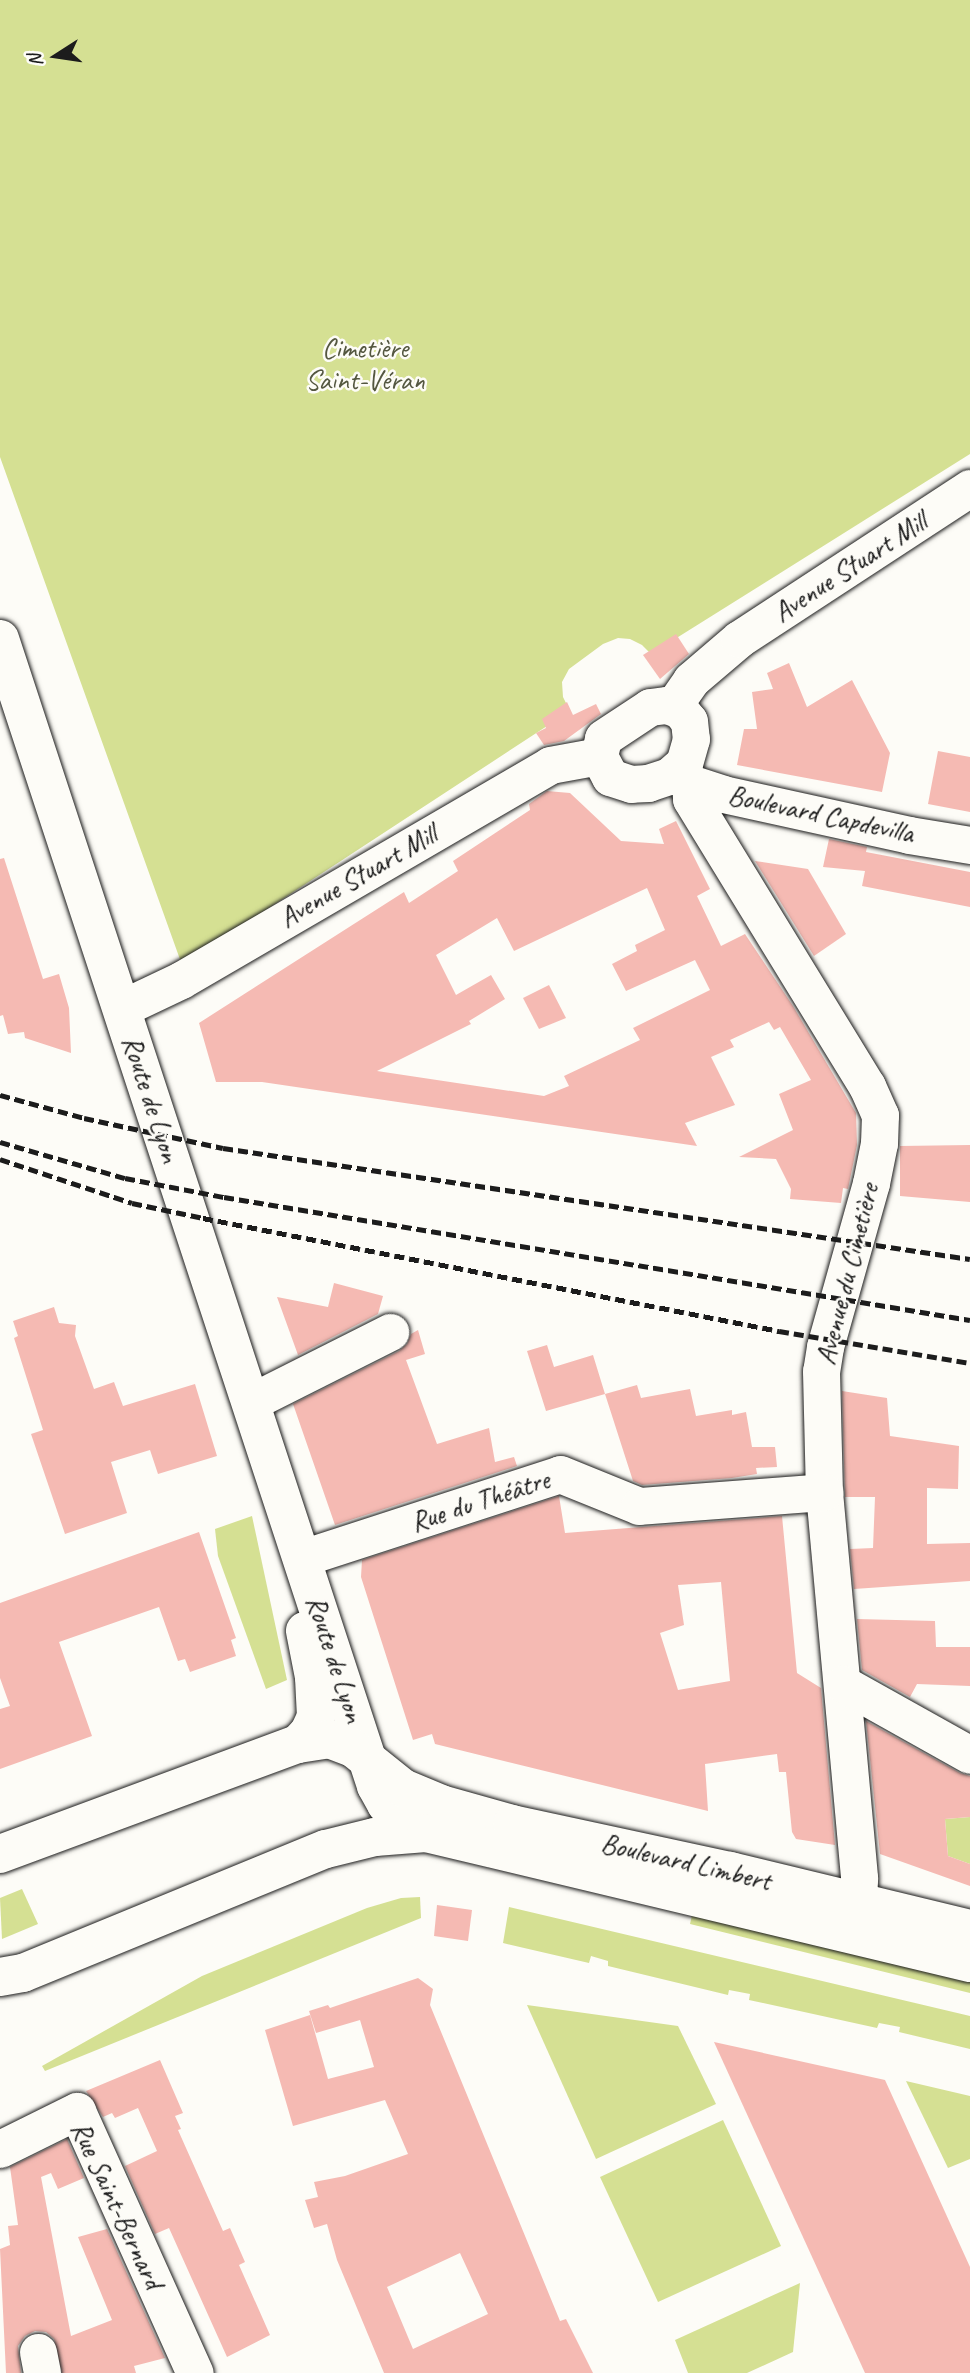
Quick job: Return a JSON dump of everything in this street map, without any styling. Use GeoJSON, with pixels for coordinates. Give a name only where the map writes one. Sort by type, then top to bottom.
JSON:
{"type":"FeatureCollection","features":[{"type":"Feature","properties":{"kind":"main road","name":"Route de Lyon"},"geometry":{"type":"LineString","coordinates":[[0,639],[368,1760],[386,1804],[426,1833]]}},
{"type":"Feature","properties":{"kind":"main road","name":"Route de Lyon"},"geometry":{"type":"LineString","coordinates":[[298,1744],[309,1732],[317,1709],[299,1600],[302,1558]]}},
{"type":"Feature","properties":{"kind":"main road"},"geometry":{"type":"LineString","coordinates":[[0,1854],[298,1744],[329,1739],[353,1748],[368,1760],[365,1787],[356,1815],[326,1849]]}},
{"type":"Feature","properties":{"kind":"main road","name":"Route de Lyon"},"geometry":{"type":"LineString","coordinates":[[368,1760],[403,1788]]}},
{"type":"Feature","properties":{"kind":"main road","name":"Boulevard Limbert"},"geometry":{"type":"LineString","coordinates":[[403,1788],[441,1804],[512,1824],[858,1902],[967,1952]]}},
{"type":"Feature","properties":{"kind":"main road"},"geometry":{"type":"LineString","coordinates":[[0,1977],[23,1973],[326,1849],[388,1835],[426,1833]]}},
{"type":"Feature","properties":{"kind":"main road","name":"Boulevard Limbert"},"geometry":{"type":"LineString","coordinates":[[426,1833],[967,1952]]}},
{"type":"Feature","properties":{"kind":"street","name":"Avenue Stuart Mill"},"geometry":{"type":"LineString","coordinates":[[673,706],[691,680],[739,639],[970,488]]}},
{"type":"Feature","properties":{"kind":"street"},"geometry":{"type":"LineString","coordinates":[[673,706],[685,715],[691,730],[683,778],[648,783],[622,782],[610,777],[598,756],[603,738],[650,707],[673,706]]}},
{"type":"Feature","properties":{"kind":"street","name":"Avenue Stuart Mill"},"geometry":{"type":"LineString","coordinates":[[122,1008],[181,980],[550,765],[598,756]]}},
{"type":"Feature","properties":{"kind":"street","name":"Boulevard Capdevilla"},"geometry":{"type":"LineString","coordinates":[[683,778],[849,822],[970,845]]}},
{"type":"Feature","properties":{"kind":"street","name":"Avenue du Cimetière"},"geometry":{"type":"LineString","coordinates":[[683,778],[691,799],[867,1086],[880,1115],[879,1143],[865,1206],[825,1347],[821,1371],[824,1492],[843,1684],[859,1878],[858,1902]]}},
{"type":"Feature","properties":{"kind":"street"},"geometry":{"type":"LineString","coordinates":[[251,1402],[390,1332]]}},
{"type":"Feature","properties":{"kind":"street","name":"Rue du Théâtre"},"geometry":{"type":"LineString","coordinates":[[302,1558],[560,1474],[639,1506],[824,1492]]}},
{"type":"Feature","properties":{"kind":"street"},"geometry":{"type":"LineString","coordinates":[[843,1684],[970,1755]]}},
{"type":"Feature","properties":{"kind":"street","name":"Rue Saint-Bernard"},"geometry":{"type":"LineString","coordinates":[[0,2149],[77,2110],[195,2373]]}},
{"type":"Feature","properties":{"kind":"green space","name":"Cimetière Saint-Véran"},"geometry":{"type":"Polygon","coordinates":[[[0,0],[970,0],[970,454],[651,654],[630,639],[618,638],[603,644],[569,669],[562,682],[563,697],[570,711],[182,965],[0,457],[0,0]]]}},
{"type":"Feature","properties":{"kind":"green space"},"geometry":{"type":"Polygon","coordinates":[[[252,1516],[287,1680],[266,1689],[218,1556],[215,1529],[252,1516]]]}},
{"type":"Feature","properties":{"kind":"green space"},"geometry":{"type":"Polygon","coordinates":[[[970,1817],[970,1864],[948,1856],[945,1819],[970,1817]]]}},
{"type":"Feature","properties":{"kind":"green space"},"geometry":{"type":"Polygon","coordinates":[[[22,1889],[38,1924],[2,1939],[0,1898],[22,1889]]]}},
{"type":"Feature","properties":{"kind":"green space"},"geometry":{"type":"Polygon","coordinates":[[[420,1897],[421,1918],[45,2071],[42,2066],[202,1976],[367,1908],[401,1898],[420,1897]]]}},
{"type":"Feature","properties":{"kind":"green space"},"geometry":{"type":"Polygon","coordinates":[[[509,1907],[970,2016],[970,2049],[899,2032],[900,2027],[879,2023],[877,2028],[749,2000],[750,1994],[729,1990],[728,1995],[608,1966],[608,1961],[591,1956],[589,1963],[503,1943],[509,1907]]]}},
{"type":"Feature","properties":{"kind":"green space"},"geometry":{"type":"Polygon","coordinates":[[[693,1911],[970,1978],[970,1993],[690,1924],[693,1911]]]}},
{"type":"Feature","properties":{"kind":"green space"},"geometry":{"type":"Polygon","coordinates":[[[527,2005],[678,2026],[716,2104],[596,2159],[527,2005]]]}},
{"type":"Feature","properties":{"kind":"green space"},"geometry":{"type":"Polygon","coordinates":[[[906,2081],[970,2096],[970,2159],[948,2168],[906,2081]]]}},
{"type":"Feature","properties":{"kind":"green space"},"geometry":{"type":"Polygon","coordinates":[[[723,2120],[781,2246],[658,2302],[600,2177],[723,2120]]]}},
{"type":"Feature","properties":{"kind":"green space"},"geometry":{"type":"Polygon","coordinates":[[[800,2283],[793,2352],[747,2373],[688,2373],[675,2340],[800,2283]]]}},
{"type":"Feature","properties":{"kind":"building"},"geometry":{"type":"Polygon","coordinates":[[[676,634],[689,654],[660,679],[643,655],[676,634]]]}},
{"type":"Feature","properties":{"kind":"building"},"geometry":{"type":"Polygon","coordinates":[[[789,663],[807,707],[852,680],[890,753],[882,792],[737,765],[744,729],[757,729],[752,692],[773,689],[767,673],[789,663]]]}},
{"type":"Feature","properties":{"kind":"building"},"geometry":{"type":"Polygon","coordinates":[[[567,702],[573,715],[596,704],[601,714],[564,741],[544,745],[536,733],[546,728],[542,719],[567,702]]]}},
{"type":"Feature","properties":{"kind":"building"},"geometry":{"type":"Polygon","coordinates":[[[938,751],[970,757],[970,812],[928,804],[938,751]]]}},
{"type":"Feature","properties":{"kind":"building"},"geometry":{"type":"Polygon","coordinates":[[[547,791],[570,793],[621,841],[664,844],[659,829],[676,821],[710,889],[697,896],[721,946],[745,934],[793,1006],[856,1113],[857,1145],[848,1189],[843,1188],[841,1203],[790,1199],[791,1189],[776,1159],[739,1157],[793,1130],[779,1094],[811,1080],[780,1027],[774,1030],[769,1022],[730,1040],[734,1047],[711,1057],[735,1105],[685,1123],[697,1146],[262,1082],[216,1082],[199,1023],[404,892],[409,903],[458,871],[453,861],[530,810],[529,804],[547,791]],[[647,888],[514,951],[497,918],[436,955],[456,995],[491,975],[505,999],[469,1021],[471,1024],[377,1071],[544,1096],[569,1086],[564,1076],[640,1040],[633,1028],[710,990],[695,960],[626,991],[612,964],[637,951],[635,945],[665,930],[647,888]]]}},
{"type":"Feature","properties":{"kind":"building"},"geometry":{"type":"Polygon","coordinates":[[[829,839],[867,847],[866,852],[970,872],[970,907],[862,886],[865,871],[823,867],[829,839]]]}},
{"type":"Feature","properties":{"kind":"building"},"geometry":{"type":"Polygon","coordinates":[[[4,858],[43,979],[59,974],[69,1008],[71,1053],[25,1038],[24,1032],[8,1034],[3,1015],[0,1016],[0,859],[4,858]]]}},
{"type":"Feature","properties":{"kind":"building"},"geometry":{"type":"Polygon","coordinates":[[[755,861],[808,869],[846,934],[814,956],[755,861]]]}},
{"type":"Feature","properties":{"kind":"building"},"geometry":{"type":"Polygon","coordinates":[[[549,985],[566,1018],[539,1029],[523,998],[549,985]]]}},
{"type":"Feature","properties":{"kind":"building"},"geometry":{"type":"Polygon","coordinates":[[[970,1145],[970,1202],[900,1196],[900,1146],[970,1145]]]}},
{"type":"Feature","properties":{"kind":"building"},"geometry":{"type":"Polygon","coordinates":[[[334,1283],[383,1296],[378,1314],[298,1355],[277,1297],[328,1307],[334,1283]]]}},
{"type":"Feature","properties":{"kind":"building"},"geometry":{"type":"Polygon","coordinates":[[[54,1307],[59,1323],[76,1325],[75,1336],[94,1389],[114,1382],[123,1406],[195,1384],[217,1456],[158,1474],[150,1450],[111,1462],[127,1513],[65,1534],[31,1434],[43,1430],[14,1338],[18,1336],[13,1321],[54,1307]]]}},
{"type":"Feature","properties":{"kind":"building"},"geometry":{"type":"Polygon","coordinates":[[[418,1330],[425,1354],[406,1360],[437,1444],[489,1428],[495,1462],[514,1457],[517,1466],[335,1525],[293,1404],[399,1351],[407,1344],[411,1334],[418,1330]]]}},
{"type":"Feature","properties":{"kind":"building"},"geometry":{"type":"Polygon","coordinates":[[[547,1345],[554,1367],[593,1355],[605,1394],[546,1411],[527,1351],[547,1345]]]}},
{"type":"Feature","properties":{"kind":"building"},"geometry":{"type":"Polygon","coordinates":[[[637,1385],[641,1398],[690,1389],[696,1416],[732,1410],[732,1415],[746,1412],[752,1447],[775,1447],[777,1467],[756,1468],[757,1474],[732,1478],[642,1485],[633,1481],[605,1394],[637,1385]]]}},
{"type":"Feature","properties":{"kind":"building"},"geometry":{"type":"Polygon","coordinates":[[[842,1391],[887,1398],[890,1436],[959,1446],[958,1489],[927,1488],[927,1544],[970,1543],[970,1581],[854,1589],[850,1549],[873,1548],[875,1497],[845,1497],[842,1391]]]}},
{"type":"Feature","properties":{"kind":"building"},"geometry":{"type":"Polygon","coordinates":[[[559,1496],[565,1533],[782,1516],[797,1673],[821,1688],[835,1845],[796,1839],[792,1832],[786,1772],[779,1772],[777,1754],[705,1764],[708,1811],[435,1744],[432,1734],[413,1740],[361,1577],[362,1560],[559,1496]],[[721,1582],[678,1585],[684,1625],[660,1633],[678,1690],[730,1681],[721,1582]]]}},
{"type":"Feature","properties":{"kind":"building"},"geometry":{"type":"Polygon","coordinates":[[[199,1532],[236,1638],[231,1640],[236,1656],[190,1672],[185,1659],[178,1661],[159,1607],[59,1642],[92,1736],[0,1769],[0,1709],[10,1706],[0,1678],[0,1603],[199,1532]]]}},
{"type":"Feature","properties":{"kind":"building"},"geometry":{"type":"Polygon","coordinates":[[[857,1619],[935,1621],[936,1647],[970,1647],[970,1686],[917,1684],[910,1697],[862,1670],[857,1619]]]}},
{"type":"Feature","properties":{"kind":"building"},"geometry":{"type":"Polygon","coordinates":[[[866,1721],[970,1776],[970,1817],[945,1819],[948,1856],[970,1864],[970,1886],[880,1854],[866,1721]]]}},
{"type":"Feature","properties":{"kind":"building"},"geometry":{"type":"Polygon","coordinates":[[[437,1905],[472,1910],[468,1941],[434,1936],[437,1905]]]}},
{"type":"Feature","properties":{"kind":"building"},"geometry":{"type":"Polygon","coordinates":[[[418,1978],[433,1989],[430,2005],[560,2321],[566,2319],[593,2373],[384,2373],[337,2260],[327,2224],[314,2228],[305,2200],[318,2197],[314,2182],[345,2176],[408,2154],[385,2100],[293,2126],[265,2030],[310,2015],[328,2079],[374,2067],[360,2020],[316,2033],[309,2011],[328,2005],[330,2008],[418,1978]],[[460,2253],[387,2287],[413,2349],[488,2314],[460,2253]]]}},
{"type":"Feature","properties":{"kind":"building"},"geometry":{"type":"Polygon","coordinates":[[[714,2042],[885,2080],[970,2267],[970,2373],[865,2373],[714,2042]]]}},
{"type":"Feature","properties":{"kind":"building"},"geometry":{"type":"Polygon","coordinates":[[[160,2060],[183,2113],[175,2116],[181,2129],[178,2130],[223,2231],[230,2228],[245,2262],[239,2265],[270,2335],[227,2357],[169,2228],[155,2234],[125,2166],[157,2151],[138,2108],[115,2118],[112,2113],[103,2117],[86,2091],[160,2060]]]}},
{"type":"Feature","properties":{"kind":"building"},"geometry":{"type":"Polygon","coordinates":[[[67,2139],[84,2178],[58,2189],[51,2173],[41,2177],[71,2336],[112,2320],[78,2237],[107,2229],[165,2358],[134,2366],[136,2373],[62,2373],[54,2339],[46,2332],[35,2331],[25,2336],[18,2346],[21,2373],[6,2373],[0,2249],[10,2245],[8,2226],[18,2225],[10,2167],[67,2139]]]}},
{"type":"Feature","properties":{"kind":"railway"},"geometry":{"type":"LineString","coordinates":[[0,1095],[84,1118],[223,1148],[970,1259]]}},
{"type":"Feature","properties":{"kind":"railway"},"geometry":{"type":"LineString","coordinates":[[0,1142],[125,1178],[224,1197],[970,1320]]}},
{"type":"Feature","properties":{"kind":"railway"},"geometry":{"type":"LineString","coordinates":[[0,1159],[132,1203],[203,1218],[779,1331],[970,1363]]}}]}
